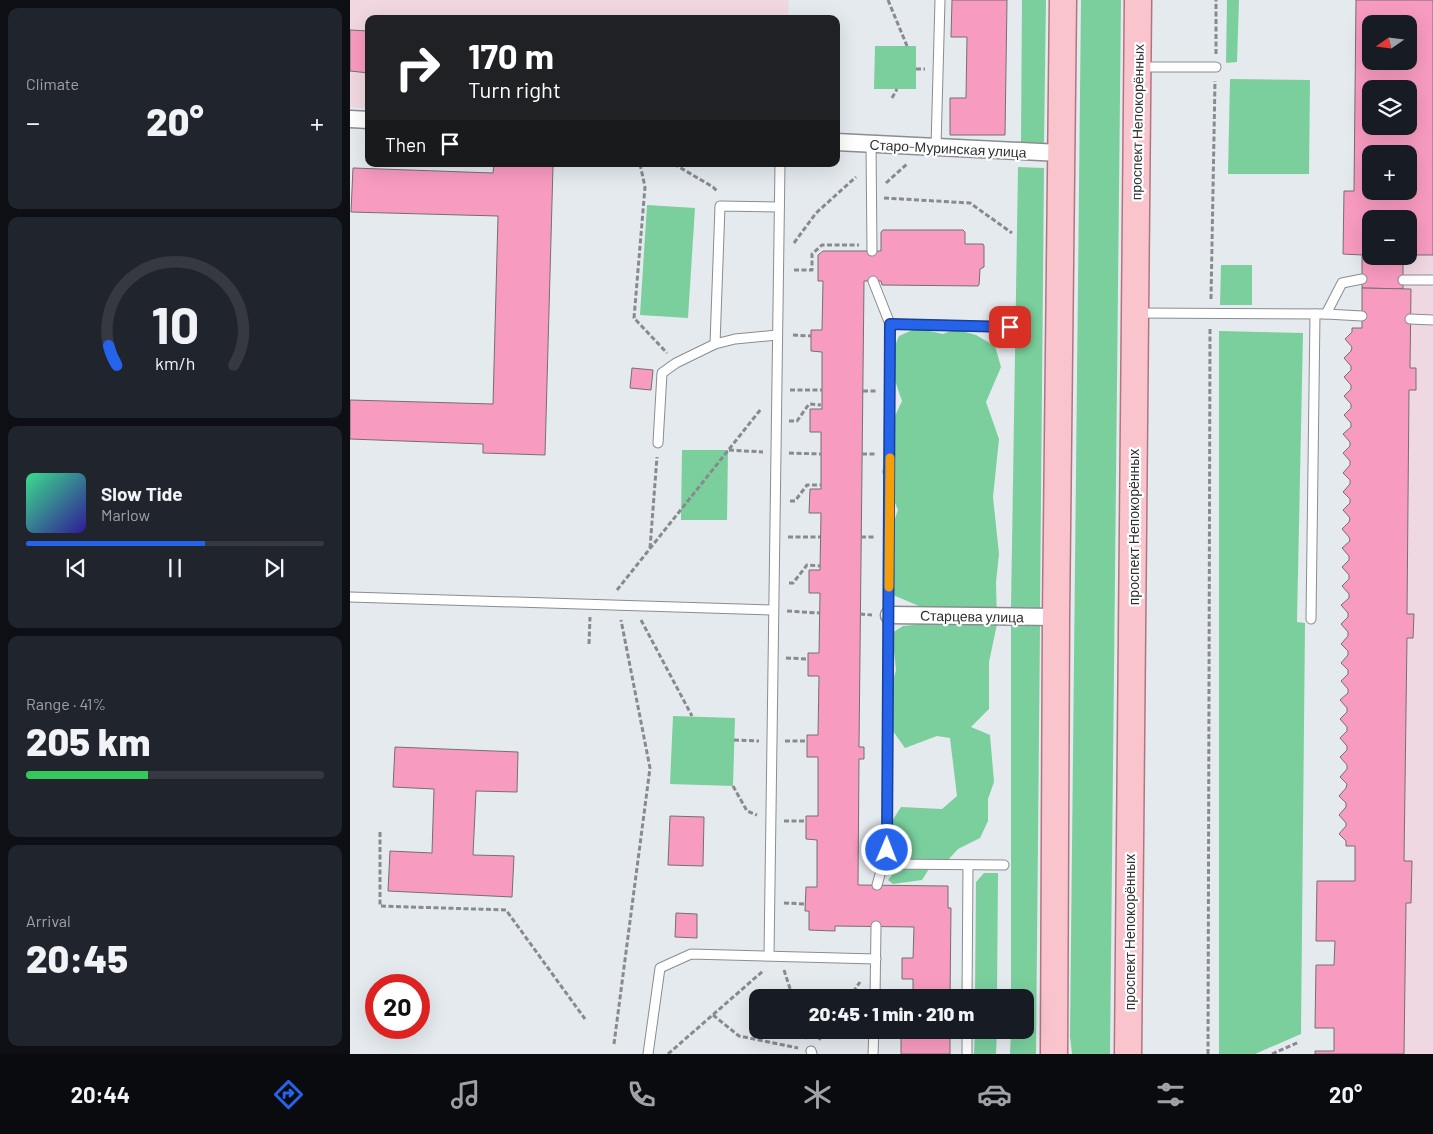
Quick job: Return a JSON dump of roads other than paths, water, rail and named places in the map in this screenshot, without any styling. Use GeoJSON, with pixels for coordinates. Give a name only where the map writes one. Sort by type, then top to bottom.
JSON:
{"type":"FeatureCollection","features":[{"type":"Feature","properties":{"kind":"main road"},"geometry":{"type":"LineString","coordinates":[[1054,1054],[1056,617],[1063,0]]}},
{"type":"Feature","properties":{"kind":"main road","name":"проспект Непокорённых"},"geometry":{"type":"LineString","coordinates":[[1128,1054],[1138,0]]}},
{"type":"Feature","properties":{"kind":"street"},"geometry":{"type":"LineString","coordinates":[[350,119],[365,120]]}},
{"type":"Feature","properties":{"kind":"street","name":"Старо-Муринская улица"},"geometry":{"type":"LineString","coordinates":[[840,142],[1060,153]]}},
{"type":"Feature","properties":{"kind":"street","name":"Старцева улица"},"geometry":{"type":"LineString","coordinates":[[889,615],[1056,617]]}},
{"type":"Feature","properties":{"kind":"lane"},"geometry":{"type":"LineString","coordinates":[[936,147],[940,0]]}},
{"type":"Feature","properties":{"kind":"lane"},"geometry":{"type":"LineString","coordinates":[[1138,67],[1216,67]]}},
{"type":"Feature","properties":{"kind":"lane"},"geometry":{"type":"LineString","coordinates":[[871,144],[872,248]]}},
{"type":"Feature","properties":{"kind":"lane"},"geometry":{"type":"LineString","coordinates":[[769,955],[780,167]]}},
{"type":"Feature","properties":{"kind":"lane"},"geometry":{"type":"LineString","coordinates":[[715,344],[720,206],[779,207]]}},
{"type":"Feature","properties":{"kind":"lane"},"geometry":{"type":"LineString","coordinates":[[1326,314],[1342,283],[1362,279]]}},
{"type":"Feature","properties":{"kind":"lane"},"geometry":{"type":"LineString","coordinates":[[1402,280],[1433,280]]}},
{"type":"Feature","properties":{"kind":"lane"},"geometry":{"type":"LineString","coordinates":[[873,281],[890,324],[889,615],[892,777],[887,850],[877,885]]}},
{"type":"Feature","properties":{"kind":"lane"},"geometry":{"type":"LineString","coordinates":[[1134,313],[1326,314],[1362,316]]}},
{"type":"Feature","properties":{"kind":"lane"},"geometry":{"type":"LineString","coordinates":[[1311,619],[1315,314]]}},
{"type":"Feature","properties":{"kind":"lane"},"geometry":{"type":"LineString","coordinates":[[1410,318],[1433,320]]}},
{"type":"Feature","properties":{"kind":"lane"},"geometry":{"type":"LineString","coordinates":[[890,324],[1010,327]]}},
{"type":"Feature","properties":{"kind":"lane"},"geometry":{"type":"LineString","coordinates":[[658,444],[662,373],[676,363],[715,344],[734,339],[777,335]]}},
{"type":"Feature","properties":{"kind":"lane"},"geometry":{"type":"LineString","coordinates":[[350,597],[773,610]]}},
{"type":"Feature","properties":{"kind":"lane"},"geometry":{"type":"LineString","coordinates":[[884,864],[1004,865]]}},
{"type":"Feature","properties":{"kind":"lane"},"geometry":{"type":"LineString","coordinates":[[967,989],[968,865]]}},
{"type":"Feature","properties":{"kind":"lane"},"geometry":{"type":"LineString","coordinates":[[875,989],[876,926]]}},
{"type":"Feature","properties":{"kind":"lane"},"geometry":{"type":"LineString","coordinates":[[648,1054],[660,968],[691,954],[876,959]]}},
{"type":"Feature","properties":{"kind":"lane"},"geometry":{"type":"LineString","coordinates":[[874,1039],[874,1054]]}},
{"type":"Feature","properties":{"kind":"lane"},"geometry":{"type":"LineString","coordinates":[[967,1039],[967,1054]]}}]}
